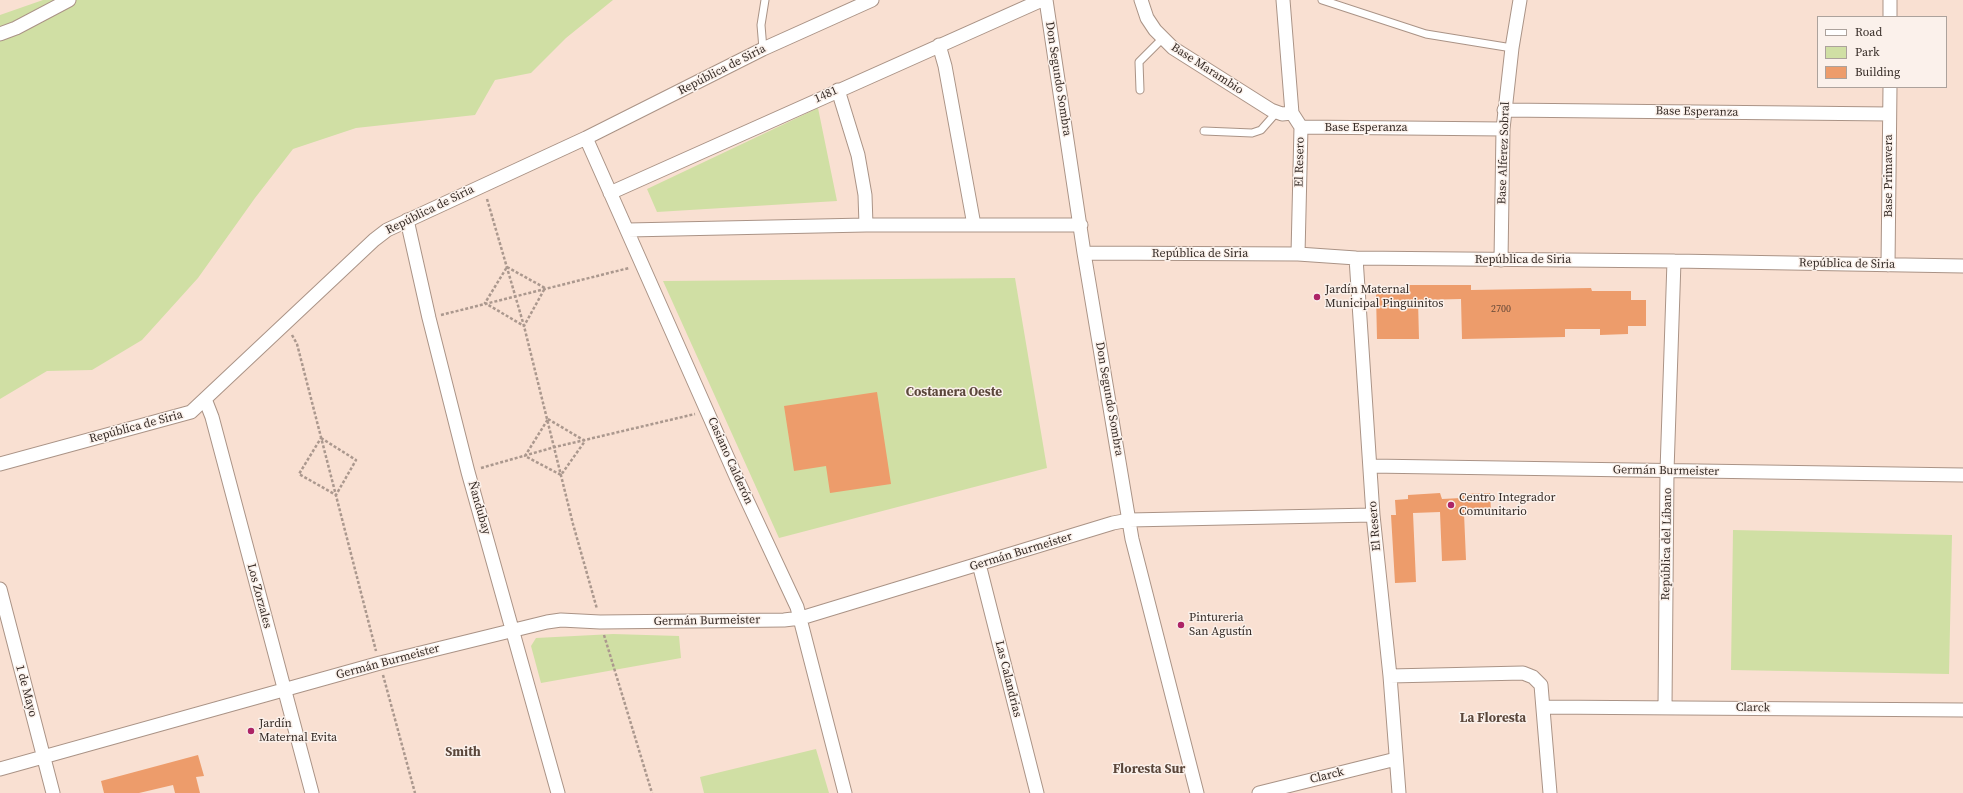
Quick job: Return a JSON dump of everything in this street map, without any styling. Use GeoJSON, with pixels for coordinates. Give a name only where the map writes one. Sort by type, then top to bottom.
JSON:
{"type":"FeatureCollection","features":[{"type":"Feature","properties":{"kind":"street"},"geometry":{"type":"LineString","coordinates":[[0,34],[16,28],[69,0]]}},
{"type":"Feature","properties":{"kind":"street","name":"República de Siria"},"geometry":{"type":"LineString","coordinates":[[0,464],[192,412],[374,240],[387,230],[586,138],[763,49],[872,0]]}},
{"type":"Feature","properties":{"kind":"street","name":"1481"},"geometry":{"type":"LineString","coordinates":[[610,193],[1042,0]]}},
{"type":"Feature","properties":{"kind":"street","name":"Don Segundo Sombra"},"geometry":{"type":"LineString","coordinates":[[1046,0],[1084,253],[1132,539],[1197,793]]}},
{"type":"Feature","properties":{"kind":"street","name":"Base Marambio"},"geometry":{"type":"LineString","coordinates":[[1141,0],[1148,18],[1162,39],[1173,48],[1276,113]]}},
{"type":"Feature","properties":{"kind":"street","name":"El Resero"},"geometry":{"type":"LineString","coordinates":[[1283,0],[1292,113],[1301,128],[1298,254]]}},
{"type":"Feature","properties":{"kind":"street","name":"Base Alferez Sobral"},"geometry":{"type":"LineString","coordinates":[[1500,260],[1504,110],[1520,0]]}},
{"type":"Feature","properties":{"kind":"street"},"geometry":{"type":"LineString","coordinates":[[1890,0],[1890,16]]}},
{"type":"Feature","properties":{"kind":"street"},"geometry":{"type":"LineString","coordinates":[[939,45],[945,66],[974,225]]}},
{"type":"Feature","properties":{"kind":"street","name":"Base Primavera"},"geometry":{"type":"LineString","coordinates":[[1888,265],[1890,88]]}},
{"type":"Feature","properties":{"kind":"street"},"geometry":{"type":"LineString","coordinates":[[838,90],[858,155],[865,195],[866,225]]}},
{"type":"Feature","properties":{"kind":"street","name":"Base Esperanza"},"geometry":{"type":"LineString","coordinates":[[1504,110],[1889,114]]}},
{"type":"Feature","properties":{"kind":"street"},"geometry":{"type":"LineString","coordinates":[[1276,113],[1292,113]]}},
{"type":"Feature","properties":{"kind":"street","name":"Base Esperanza"},"geometry":{"type":"LineString","coordinates":[[1301,128],[1503,129]]}},
{"type":"Feature","properties":{"kind":"street","name":"Casiano Calderón"},"geometry":{"type":"LineString","coordinates":[[586,138],[801,618],[845,793]]}},
{"type":"Feature","properties":{"kind":"street","name":"Ñandubay"},"geometry":{"type":"LineString","coordinates":[[407,220],[429,318],[468,472],[514,629],[558,793]]}},
{"type":"Feature","properties":{"kind":"street"},"geometry":{"type":"LineString","coordinates":[[628,230],[866,225],[1081,225]]}},
{"type":"Feature","properties":{"kind":"street","name":"República de Siria"},"geometry":{"type":"LineString","coordinates":[[1084,253],[1298,254],[1356,258],[1963,266]]}},
{"type":"Feature","properties":{"kind":"street","name":"El Resero"},"geometry":{"type":"LineString","coordinates":[[1356,258],[1373,515],[1390,676],[1399,793]]}},
{"type":"Feature","properties":{"kind":"street","name":"República del Líbano"},"geometry":{"type":"LineString","coordinates":[[1665,706],[1668,471],[1674,261]]}},
{"type":"Feature","properties":{"kind":"street","name":"Los Zorzales"},"geometry":{"type":"LineString","coordinates":[[205,399],[212,418],[312,793]]}},
{"type":"Feature","properties":{"kind":"street","name":"Germán Burmeister"},"geometry":{"type":"LineString","coordinates":[[1370,466],[1963,475]]}},
{"type":"Feature","properties":{"kind":"street","name":"Germán Burmeister"},"geometry":{"type":"LineString","coordinates":[[0,769],[380,663],[514,629],[561,620],[600,622],[784,620],[801,618],[1113,523],[1129,520],[1373,515]]}},
{"type":"Feature","properties":{"kind":"street","name":"Las Calandrias"},"geometry":{"type":"LineString","coordinates":[[979,564],[1037,793]]}},
{"type":"Feature","properties":{"kind":"street","name":"1 de Mayo"},"geometry":{"type":"LineString","coordinates":[[0,589],[53,793]]}},
{"type":"Feature","properties":{"kind":"street"},"geometry":{"type":"LineString","coordinates":[[1390,676],[1523,673],[1534,677],[1541,685],[1550,793]]}},
{"type":"Feature","properties":{"kind":"street","name":"Clarck"},"geometry":{"type":"LineString","coordinates":[[1543,707],[1665,706],[1963,710]]}},
{"type":"Feature","properties":{"kind":"street","name":"Clarck"},"geometry":{"type":"LineString","coordinates":[[1259,793],[1396,759]]}},
{"type":"Feature","properties":{"kind":"lane"},"geometry":{"type":"LineString","coordinates":[[763,49],[761,25],[765,0]]}},
{"type":"Feature","properties":{"kind":"lane"},"geometry":{"type":"LineString","coordinates":[[1322,0],[1414,31],[1512,48]]}},
{"type":"Feature","properties":{"kind":"lane"},"geometry":{"type":"LineString","coordinates":[[1140,90],[1139,62],[1162,39]]}},
{"type":"Feature","properties":{"kind":"lane"},"geometry":{"type":"LineString","coordinates":[[1204,131],[1252,133],[1262,130],[1276,113]]}},
{"type":"Feature","properties":{"kind":"path"},"geometry":{"type":"LineString","coordinates":[[482,185],[524,326],[561,475],[600,622],[652,793]]}},
{"type":"Feature","properties":{"kind":"path"},"geometry":{"type":"LineString","coordinates":[[506,267],[545,288]]}},
{"type":"Feature","properties":{"kind":"path"},"geometry":{"type":"LineString","coordinates":[[485,303],[506,267]]}},
{"type":"Feature","properties":{"kind":"path"},"geometry":{"type":"LineString","coordinates":[[429,318],[631,267]]}},
{"type":"Feature","properties":{"kind":"path"},"geometry":{"type":"LineString","coordinates":[[524,326],[545,288]]}},
{"type":"Feature","properties":{"kind":"path"},"geometry":{"type":"LineString","coordinates":[[485,303],[524,326]]}},
{"type":"Feature","properties":{"kind":"path"},"geometry":{"type":"LineString","coordinates":[[286,324],[297,344],[415,793]]}},
{"type":"Feature","properties":{"kind":"path"},"geometry":{"type":"LineString","coordinates":[[468,472],[555,447],[698,413]]}},
{"type":"Feature","properties":{"kind":"path"},"geometry":{"type":"LineString","coordinates":[[548,419],[585,441]]}},
{"type":"Feature","properties":{"kind":"path"},"geometry":{"type":"LineString","coordinates":[[525,456],[548,419]]}},
{"type":"Feature","properties":{"kind":"path"},"geometry":{"type":"LineString","coordinates":[[321,438],[356,460],[336,495]]}},
{"type":"Feature","properties":{"kind":"path"},"geometry":{"type":"LineString","coordinates":[[321,438],[299,474],[336,495]]}},
{"type":"Feature","properties":{"kind":"path"},"geometry":{"type":"LineString","coordinates":[[561,475],[585,441]]}},
{"type":"Feature","properties":{"kind":"path"},"geometry":{"type":"LineString","coordinates":[[525,456],[561,475]]}},
{"type":"Feature","properties":{"kind":"green space"},"geometry":{"type":"Polygon","coordinates":[[[43,0],[613,0],[566,38],[531,73],[495,80],[475,115],[356,128],[293,149],[255,198],[198,278],[142,340],[92,370],[47,371],[0,399],[0,15],[43,0]]]}},
{"type":"Feature","properties":{"kind":"green space"},"geometry":{"type":"Polygon","coordinates":[[[818,108],[837,201],[657,212],[647,189],[818,108]]]}},
{"type":"Feature","properties":{"kind":"green space"},"geometry":{"type":"Polygon","coordinates":[[[1015,278],[1047,468],[779,538],[663,281],[1015,278]]]}},
{"type":"Feature","properties":{"kind":"green space"},"geometry":{"type":"Polygon","coordinates":[[[1733,530],[1952,535],[1949,674],[1731,670],[1733,530]]]}},
{"type":"Feature","properties":{"kind":"green space"},"geometry":{"type":"Polygon","coordinates":[[[613,634],[679,636],[681,658],[541,683],[531,646],[536,638],[613,634]]]}},
{"type":"Feature","properties":{"kind":"green space"},"geometry":{"type":"Polygon","coordinates":[[[816,749],[829,793],[704,793],[700,777],[816,749]]]}},
{"type":"Feature","properties":{"kind":"building"},"geometry":{"type":"Polygon","coordinates":[[[1407,285],[1471,285],[1471,290],[1591,288],[1592,291],[1631,291],[1631,300],[1646,300],[1646,326],[1628,326],[1628,334],[1600,335],[1600,329],[1565,329],[1565,337],[1462,339],[1461,299],[1418,300],[1419,339],[1377,339],[1376,294],[1404,294],[1407,285]]]}},
{"type":"Feature","properties":{"kind":"building"},"geometry":{"type":"Polygon","coordinates":[[[877,392],[891,484],[830,493],[826,466],[794,471],[784,406],[877,392]]]}},
{"type":"Feature","properties":{"kind":"building"},"geometry":{"type":"Polygon","coordinates":[[[1440,493],[1442,499],[1461,498],[1461,494],[1490,493],[1491,512],[1464,513],[1466,560],[1442,561],[1440,512],[1413,513],[1416,582],[1395,583],[1391,515],[1396,515],[1395,500],[1408,499],[1408,495],[1440,493]]]}},
{"type":"Feature","properties":{"kind":"building"},"geometry":{"type":"Polygon","coordinates":[[[198,755],[204,776],[196,777],[200,793],[175,793],[173,785],[139,793],[104,793],[101,781],[198,755]]]}},
{"type":"Feature","properties":{"kind":"place","name":"Jardín Maternal Municipal Pinguinitos"},"geometry":{"type":"Point","coordinates":[1317,297]}},
{"type":"Feature","properties":{"kind":"place","name":"Centro Integrador Comunitario"},"geometry":{"type":"Point","coordinates":[1451,505]}},
{"type":"Feature","properties":{"kind":"place","name":"Pintureria San Agustín"},"geometry":{"type":"Point","coordinates":[1181,625]}},
{"type":"Feature","properties":{"kind":"place","name":"Jardín Maternal Evita"},"geometry":{"type":"Point","coordinates":[251,731]}},
{"type":"Feature","properties":{"kind":"district","name":"Costanera Oeste"},"geometry":{"type":"Point","coordinates":[954,393]}},
{"type":"Feature","properties":{"kind":"district","name":"La Floresta"},"geometry":{"type":"Point","coordinates":[1493,719]}},
{"type":"Feature","properties":{"kind":"district","name":"Smith"},"geometry":{"type":"Point","coordinates":[463,753]}},
{"type":"Feature","properties":{"kind":"district","name":"Floresta Sur"},"geometry":{"type":"Point","coordinates":[1149,770]}}]}
